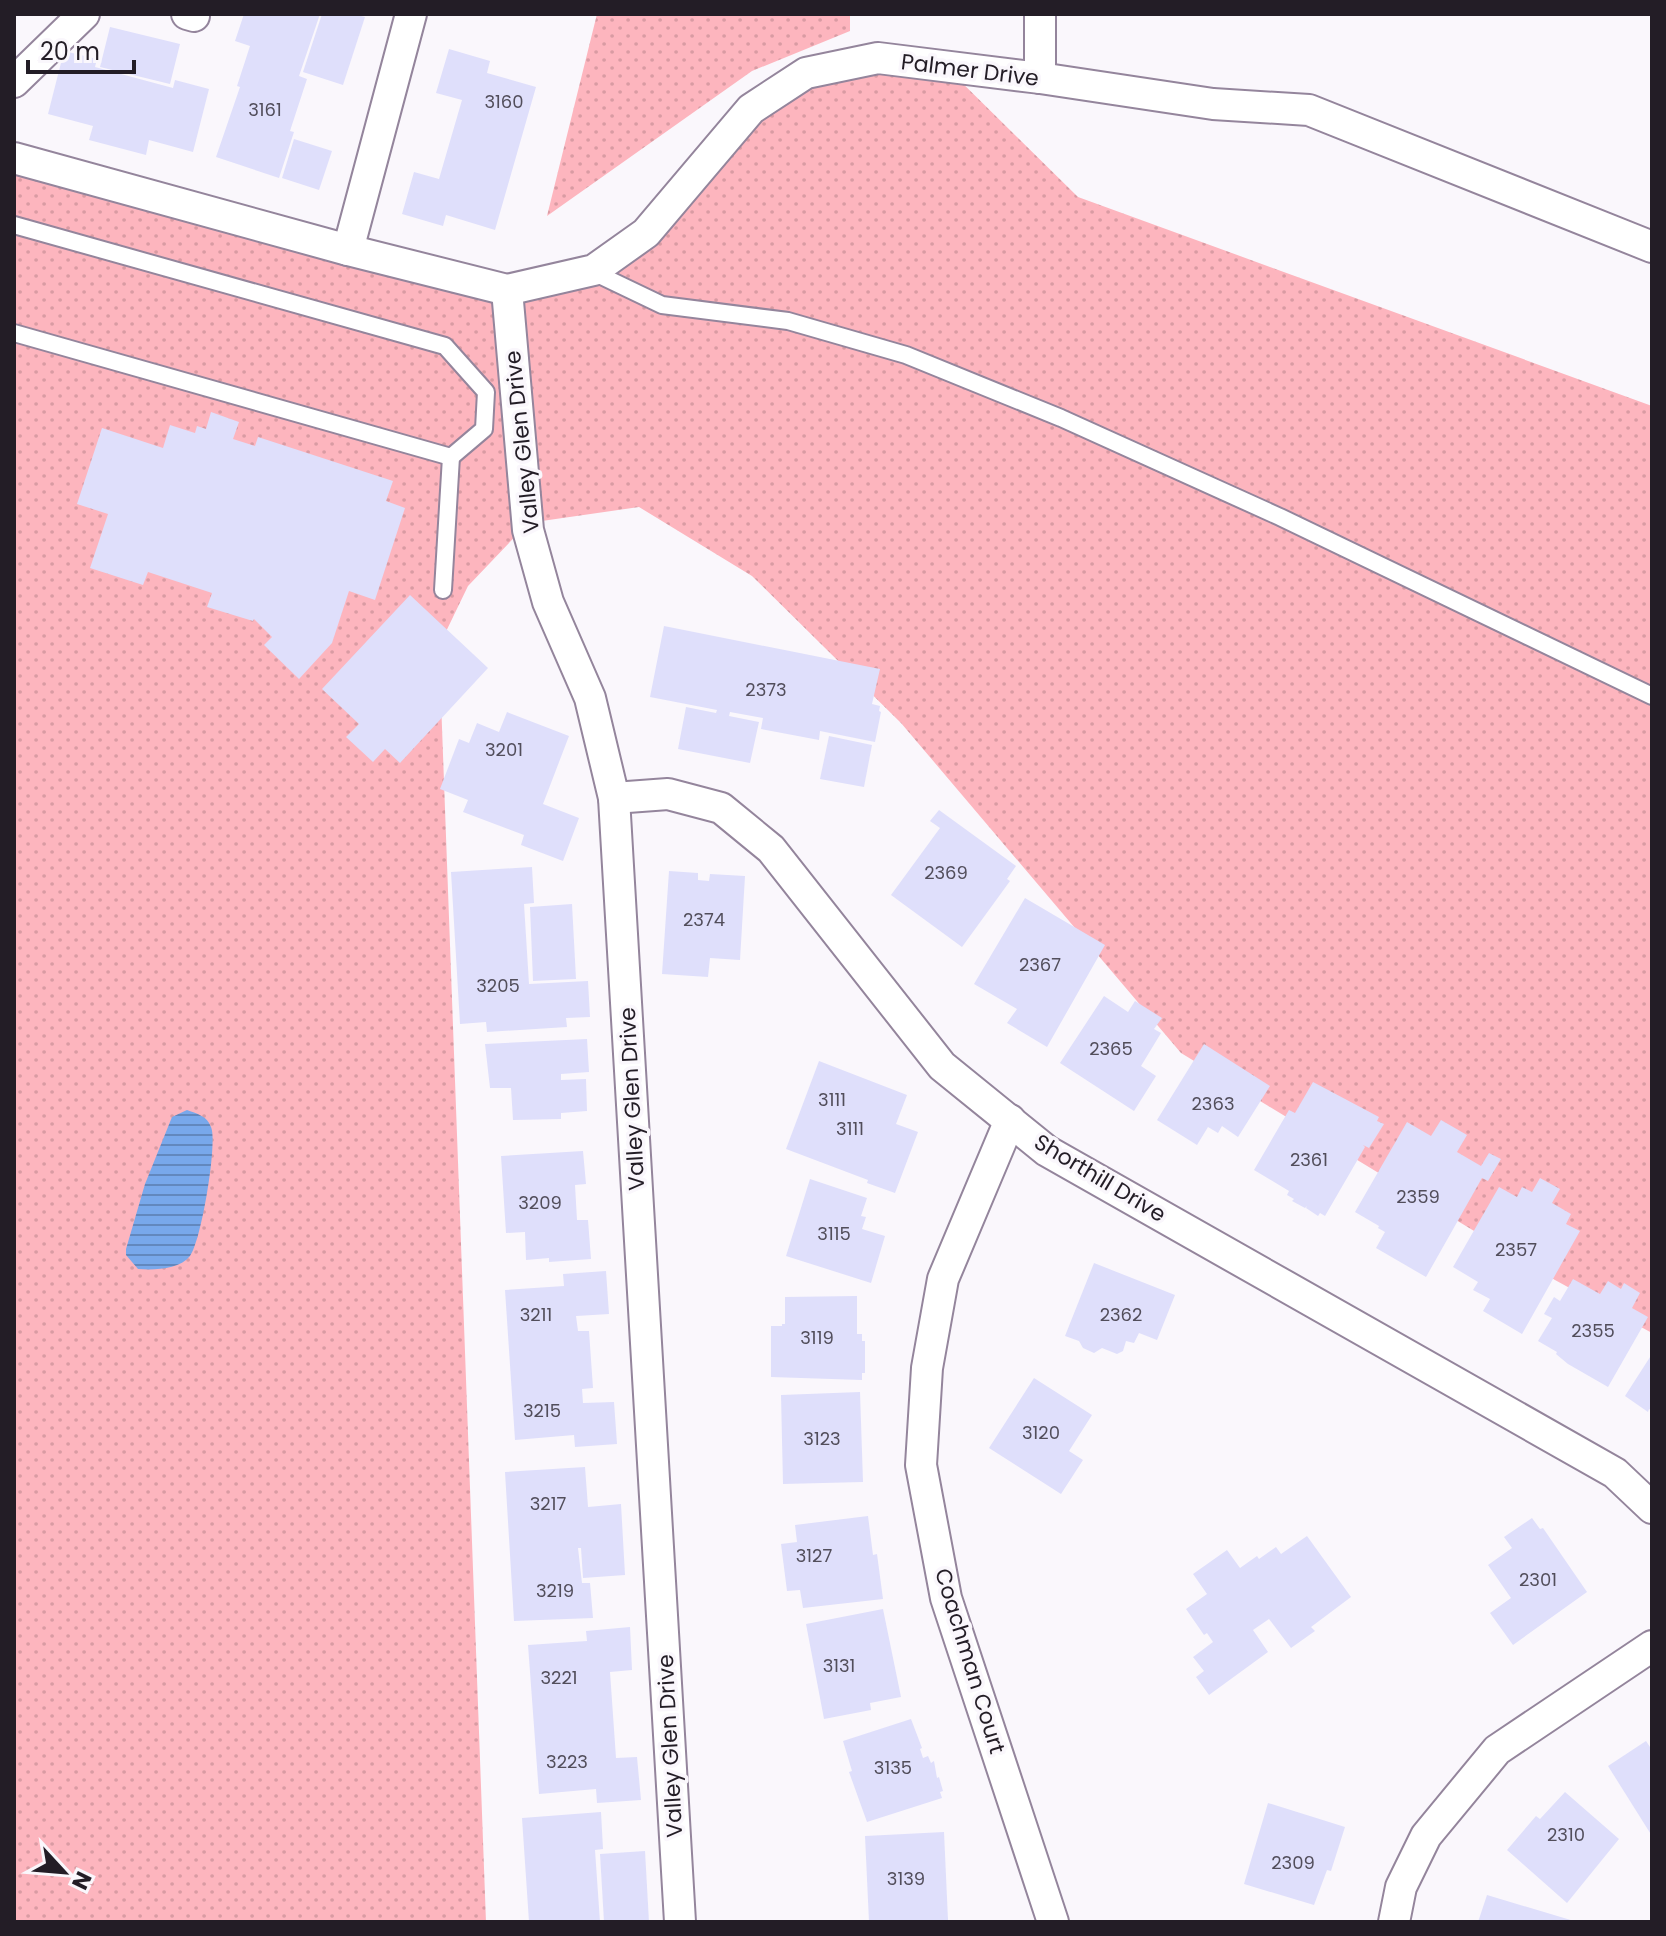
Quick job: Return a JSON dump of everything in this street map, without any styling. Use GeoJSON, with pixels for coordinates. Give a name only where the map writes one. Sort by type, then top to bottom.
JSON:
{"type":"FeatureCollection","features":[{"type":"Feature","properties":{"kind":"street"},"geometry":{"type":"LineString","coordinates":[[14,82],[84,14]]}},
{"type":"Feature","properties":{"kind":"street"},"geometry":{"type":"LineString","coordinates":[[14,158],[348,250],[411,14]]}},
{"type":"Feature","properties":{"kind":"street"},"geometry":{"type":"LineString","coordinates":[[1040,14],[1040,78]]}},
{"type":"Feature","properties":{"kind":"street","name":"Palmer Drive"},"geometry":{"type":"LineString","coordinates":[[348,250],[507,290],[591,271],[646,233],[751,109],[806,73],[878,58],[1213,104],[1309,110],[1652,247]]}},
{"type":"Feature","properties":{"kind":"street","name":"Valley Glen Drive"},"geometry":{"type":"LineString","coordinates":[[507,290],[528,530],[548,602],[590,698],[614,798],[680,1922]]}},
{"type":"Feature","properties":{"kind":"street","name":"Shorthill Drive"},"geometry":{"type":"LineString","coordinates":[[614,798],[668,794],[721,808],[771,849],[942,1066],[1047,1151],[1615,1473],[1652,1508]]}},
{"type":"Feature","properties":{"kind":"street","name":"Coachman Court"},"geometry":{"type":"LineString","coordinates":[[1010,1120],[943,1279],[927,1368],[921,1465],[946,1598],[1053,1922]]}},
{"type":"Feature","properties":{"kind":"street"},"geometry":{"type":"LineString","coordinates":[[1394,1922],[1401,1887],[1426,1836],[1497,1750],[1652,1646]]}},
{"type":"Feature","properties":{"kind":"lane"},"geometry":{"type":"LineString","coordinates":[[14,225],[445,346],[486,392],[484,429],[451,457],[443,590]]}},
{"type":"Feature","properties":{"kind":"lane"},"geometry":{"type":"LineString","coordinates":[[591,271],[662,305],[788,321],[920,361],[1061,418],[1280,517],[1652,696]]}},
{"type":"Feature","properties":{"kind":"lane"},"geometry":{"type":"LineString","coordinates":[[14,333],[451,457]]}},
{"type":"Feature","properties":{"kind":"shaded area"},"geometry":{"type":"Polygon","coordinates":[[[597,14],[850,14],[850,31],[752,71],[547,216],[597,14]]]}},
{"type":"Feature","properties":{"kind":"shaded area"},"geometry":{"type":"Polygon","coordinates":[[[945,66],[1078,197],[1652,406],[1652,1333],[1555,1280],[1181,1053],[901,723],[752,576],[639,507],[528,523],[468,586],[439,646],[486,1922],[14,1922],[14,159],[508,289],[593,271],[805,75],[945,66]]]}},
{"type":"Feature","properties":{"kind":"water"},"geometry":{"type":"Polygon","coordinates":[[[187,1110],[207,1120],[213,1136],[199,1232],[185,1261],[173,1267],[138,1269],[126,1255],[126,1249],[145,1184],[172,1117],[187,1110]]]}},
{"type":"Feature","properties":{"kind":"building"},"geometry":{"type":"Polygon","coordinates":[[[244,14],[320,14],[299,76],[307,79],[279,178],[216,157],[240,87],[237,86],[250,46],[235,41],[244,14]]]}},
{"type":"Feature","properties":{"kind":"building"},"geometry":{"type":"Polygon","coordinates":[[[322,14],[365,17],[343,85],[303,72],[322,14]]]}},
{"type":"Feature","properties":{"kind":"building"},"geometry":{"type":"Polygon","coordinates":[[[110,27],[180,44],[170,84],[100,67],[110,27]]]}},
{"type":"Feature","properties":{"kind":"building"},"geometry":{"type":"Polygon","coordinates":[[[449,49],[490,61],[487,73],[536,87],[495,230],[446,215],[443,226],[402,214],[414,172],[439,179],[462,100],[436,93],[449,49]]]}},
{"type":"Feature","properties":{"kind":"building"},"geometry":{"type":"Polygon","coordinates":[[[64,51],[97,59],[95,67],[173,88],[175,80],[209,89],[193,152],[149,140],[146,155],[89,140],[93,126],[48,114],[64,51]]]}},
{"type":"Feature","properties":{"kind":"building"},"geometry":{"type":"Polygon","coordinates":[[[294,139],[332,151],[319,190],[282,178],[294,139]]]}},
{"type":"Feature","properties":{"kind":"building"},"geometry":{"type":"Polygon","coordinates":[[[211,412],[239,422],[233,439],[255,446],[258,437],[393,481],[386,501],[405,508],[375,600],[349,591],[332,643],[299,679],[264,645],[272,637],[254,619],[207,607],[212,593],[148,572],[143,585],[90,568],[108,514],[77,504],[102,428],[163,448],[170,425],[195,433],[197,426],[206,429],[211,412]]]}},
{"type":"Feature","properties":{"kind":"building"},"geometry":{"type":"Polygon","coordinates":[[[410,595],[488,668],[400,763],[385,749],[373,762],[346,737],[359,724],[322,689],[410,595]]]}},
{"type":"Feature","properties":{"kind":"building"},"geometry":{"type":"Polygon","coordinates":[[[664,626],[880,669],[872,704],[880,706],[881,712],[875,742],[820,731],[819,740],[761,729],[763,718],[730,712],[729,716],[759,722],[750,763],[678,749],[686,707],[716,713],[717,710],[650,697],[664,626]]]}},
{"type":"Feature","properties":{"kind":"building"},"geometry":{"type":"Polygon","coordinates":[[[507,712],[569,736],[543,804],[579,818],[563,861],[521,845],[524,835],[463,812],[468,800],[440,789],[459,739],[469,743],[477,723],[499,732],[507,712]]]}},
{"type":"Feature","properties":{"kind":"building"},"geometry":{"type":"Polygon","coordinates":[[[829,736],[872,745],[864,787],[820,779],[829,736]]]}},
{"type":"Feature","properties":{"kind":"building"},"geometry":{"type":"Polygon","coordinates":[[[939,810],[1016,866],[1007,879],[1010,881],[962,947],[891,895],[940,828],[930,821],[939,810]]]}},
{"type":"Feature","properties":{"kind":"building"},"geometry":{"type":"Polygon","coordinates":[[[532,867],[534,903],[524,904],[529,984],[588,981],[590,1017],[566,1018],[567,1027],[487,1032],[486,1022],[460,1024],[451,872],[532,867]]]}},
{"type":"Feature","properties":{"kind":"building"},"geometry":{"type":"Polygon","coordinates":[[[669,871],[698,873],[698,880],[709,881],[710,874],[745,876],[740,960],[710,958],[708,977],[662,974],[669,871]]]}},
{"type":"Feature","properties":{"kind":"building"},"geometry":{"type":"Polygon","coordinates":[[[1025,898],[1105,945],[1047,1047],[1007,1023],[1017,1009],[974,984],[1025,898]]]}},
{"type":"Feature","properties":{"kind":"building"},"geometry":{"type":"Polygon","coordinates":[[[572,904],[576,979],[533,981],[530,907],[572,904]]]}},
{"type":"Feature","properties":{"kind":"building"},"geometry":{"type":"Polygon","coordinates":[[[1104,996],[1128,1012],[1135,1001],[1162,1018],[1154,1029],[1161,1033],[1141,1066],[1156,1076],[1134,1111],[1060,1063],[1104,996]]]}},
{"type":"Feature","properties":{"kind":"building"},"geometry":{"type":"Polygon","coordinates":[[[587,1039],[589,1072],[561,1074],[561,1080],[586,1079],[587,1111],[561,1113],[561,1119],[513,1120],[511,1088],[490,1088],[485,1044],[587,1039]]]}},
{"type":"Feature","properties":{"kind":"building"},"geometry":{"type":"Polygon","coordinates":[[[1204,1044],[1270,1086],[1238,1137],[1222,1126],[1218,1133],[1208,1127],[1197,1145],[1157,1120],[1204,1044]]]}},
{"type":"Feature","properties":{"kind":"building"},"geometry":{"type":"Polygon","coordinates":[[[819,1061],[907,1095],[896,1124],[918,1132],[895,1193],[786,1149],[819,1061]]]}},
{"type":"Feature","properties":{"kind":"building"},"geometry":{"type":"Polygon","coordinates":[[[1313,1082],[1379,1117],[1377,1121],[1384,1124],[1369,1148],[1363,1145],[1365,1147],[1325,1216],[1320,1213],[1318,1216],[1307,1206],[1305,1208],[1292,1201],[1294,1199],[1287,1195],[1289,1191],[1254,1170],[1289,1110],[1295,1113],[1313,1082]]]}},
{"type":"Feature","properties":{"kind":"building"},"geometry":{"type":"Polygon","coordinates":[[[1441,1120],[1467,1135],[1457,1152],[1481,1166],[1489,1153],[1501,1159],[1488,1181],[1482,1178],[1426,1277],[1376,1248],[1385,1232],[1355,1212],[1407,1122],[1431,1136],[1441,1120]]]}},
{"type":"Feature","properties":{"kind":"building"},"geometry":{"type":"Polygon","coordinates":[[[583,1151],[586,1184],[575,1185],[577,1220],[588,1220],[591,1259],[526,1260],[525,1232],[506,1233],[501,1156],[583,1151]]]}},
{"type":"Feature","properties":{"kind":"building"},"geometry":{"type":"Polygon","coordinates":[[[1540,1178],[1560,1189],[1552,1203],[1571,1214],[1566,1224],[1580,1231],[1522,1334],[1483,1311],[1490,1299],[1473,1290],[1478,1282],[1453,1267],[1499,1187],[1517,1197],[1522,1187],[1532,1192],[1540,1178]]]}},
{"type":"Feature","properties":{"kind":"building"},"geometry":{"type":"Polygon","coordinates":[[[810,1179],[867,1198],[861,1216],[866,1217],[862,1229],[885,1236],[871,1283],[786,1256],[810,1179]]]}},
{"type":"Feature","properties":{"kind":"building"},"geometry":{"type":"Polygon","coordinates":[[[1094,1263],[1175,1295],[1157,1340],[1139,1333],[1134,1343],[1126,1341],[1123,1351],[1117,1354],[1102,1348],[1094,1353],[1083,1348],[1079,1341],[1065,1336],[1094,1263]]]}},
{"type":"Feature","properties":{"kind":"building"},"geometry":{"type":"Polygon","coordinates":[[[606,1271],[609,1314],[576,1316],[578,1331],[589,1331],[593,1388],[582,1389],[583,1403],[614,1402],[617,1444],[575,1447],[574,1435],[515,1440],[505,1290],[564,1286],[563,1274],[606,1271]]]}},
{"type":"Feature","properties":{"kind":"building"},"geometry":{"type":"Polygon","coordinates":[[[1573,1279],[1600,1294],[1608,1281],[1621,1289],[1624,1283],[1640,1293],[1632,1308],[1648,1317],[1608,1387],[1568,1364],[1557,1352],[1538,1341],[1552,1318],[1544,1314],[1554,1297],[1560,1301],[1573,1279]]]}},
{"type":"Feature","properties":{"kind":"building"},"geometry":{"type":"Polygon","coordinates":[[[857,1296],[857,1334],[862,1334],[862,1341],[865,1341],[865,1373],[862,1373],[862,1380],[771,1377],[771,1326],[785,1324],[785,1297],[857,1296]]]}},
{"type":"Feature","properties":{"kind":"building"},"geometry":{"type":"Polygon","coordinates":[[[1652,1354],[1652,1411],[1649,1409],[1648,1412],[1625,1396],[1652,1354]]]}},
{"type":"Feature","properties":{"kind":"building"},"geometry":{"type":"Polygon","coordinates":[[[1034,1378],[1092,1415],[1069,1451],[1083,1460],[1061,1494],[989,1448],[1034,1378]]]}},
{"type":"Feature","properties":{"kind":"building"},"geometry":{"type":"Polygon","coordinates":[[[860,1392],[863,1482],[783,1484],[781,1395],[860,1392]]]}},
{"type":"Feature","properties":{"kind":"building"},"geometry":{"type":"Polygon","coordinates":[[[585,1467],[588,1507],[621,1504],[625,1575],[583,1578],[581,1548],[578,1548],[582,1583],[590,1583],[593,1618],[514,1621],[505,1472],[585,1467]]]}},
{"type":"Feature","properties":{"kind":"building"},"geometry":{"type":"Polygon","coordinates":[[[868,1516],[883,1599],[803,1608],[800,1590],[787,1591],[781,1544],[797,1542],[795,1525],[868,1516]]]}},
{"type":"Feature","properties":{"kind":"building"},"geometry":{"type":"Polygon","coordinates":[[[1532,1518],[1540,1529],[1543,1528],[1587,1592],[1513,1645],[1490,1613],[1511,1598],[1488,1565],[1512,1548],[1504,1537],[1532,1518]]]}},
{"type":"Feature","properties":{"kind":"building"},"geometry":{"type":"Polygon","coordinates":[[[1307,1536],[1351,1597],[1311,1627],[1315,1631],[1291,1648],[1269,1619],[1253,1630],[1268,1652],[1209,1695],[1196,1677],[1204,1671],[1193,1657],[1213,1642],[1207,1633],[1204,1635],[1186,1609],[1207,1594],[1193,1574],[1227,1550],[1240,1568],[1276,1547],[1281,1554],[1307,1536]]]}},
{"type":"Feature","properties":{"kind":"building"},"geometry":{"type":"Polygon","coordinates":[[[883,1609],[901,1697],[870,1703],[871,1710],[824,1719],[806,1624],[883,1609]]]}},
{"type":"Feature","properties":{"kind":"building"},"geometry":{"type":"Polygon","coordinates":[[[630,1627],[632,1670],[610,1672],[616,1758],[637,1757],[641,1800],[597,1803],[596,1789],[539,1794],[528,1645],[587,1641],[586,1631],[630,1627]]]}},
{"type":"Feature","properties":{"kind":"building"},"geometry":{"type":"Polygon","coordinates":[[[911,1719],[923,1758],[928,1756],[931,1763],[934,1761],[943,1791],[940,1792],[942,1798],[867,1822],[849,1772],[852,1771],[843,1741],[911,1719]]]}},
{"type":"Feature","properties":{"kind":"building"},"geometry":{"type":"Polygon","coordinates":[[[1646,1741],[1652,1750],[1652,1836],[1608,1766],[1646,1741]]]}},
{"type":"Feature","properties":{"kind":"building"},"geometry":{"type":"Polygon","coordinates":[[[1565,1792],[1619,1839],[1567,1903],[1507,1850],[1536,1816],[1540,1819],[1565,1792]]]}},
{"type":"Feature","properties":{"kind":"building"},"geometry":{"type":"Polygon","coordinates":[[[1268,1803],[1345,1827],[1331,1871],[1327,1870],[1314,1905],[1244,1884],[1268,1803]]]}},
{"type":"Feature","properties":{"kind":"building"},"geometry":{"type":"Polygon","coordinates":[[[601,1812],[603,1849],[595,1850],[600,1922],[529,1922],[522,1818],[601,1812]]]}},
{"type":"Feature","properties":{"kind":"building"},"geometry":{"type":"Polygon","coordinates":[[[944,1832],[948,1920],[869,1922],[865,1836],[944,1832]]]}},
{"type":"Feature","properties":{"kind":"building"},"geometry":{"type":"Polygon","coordinates":[[[645,1851],[649,1922],[604,1922],[600,1854],[645,1851]]]}},
{"type":"Feature","properties":{"kind":"building"},"geometry":{"type":"Polygon","coordinates":[[[1487,1895],[1574,1921],[1574,1922],[1478,1922],[1487,1895]]]}}]}
